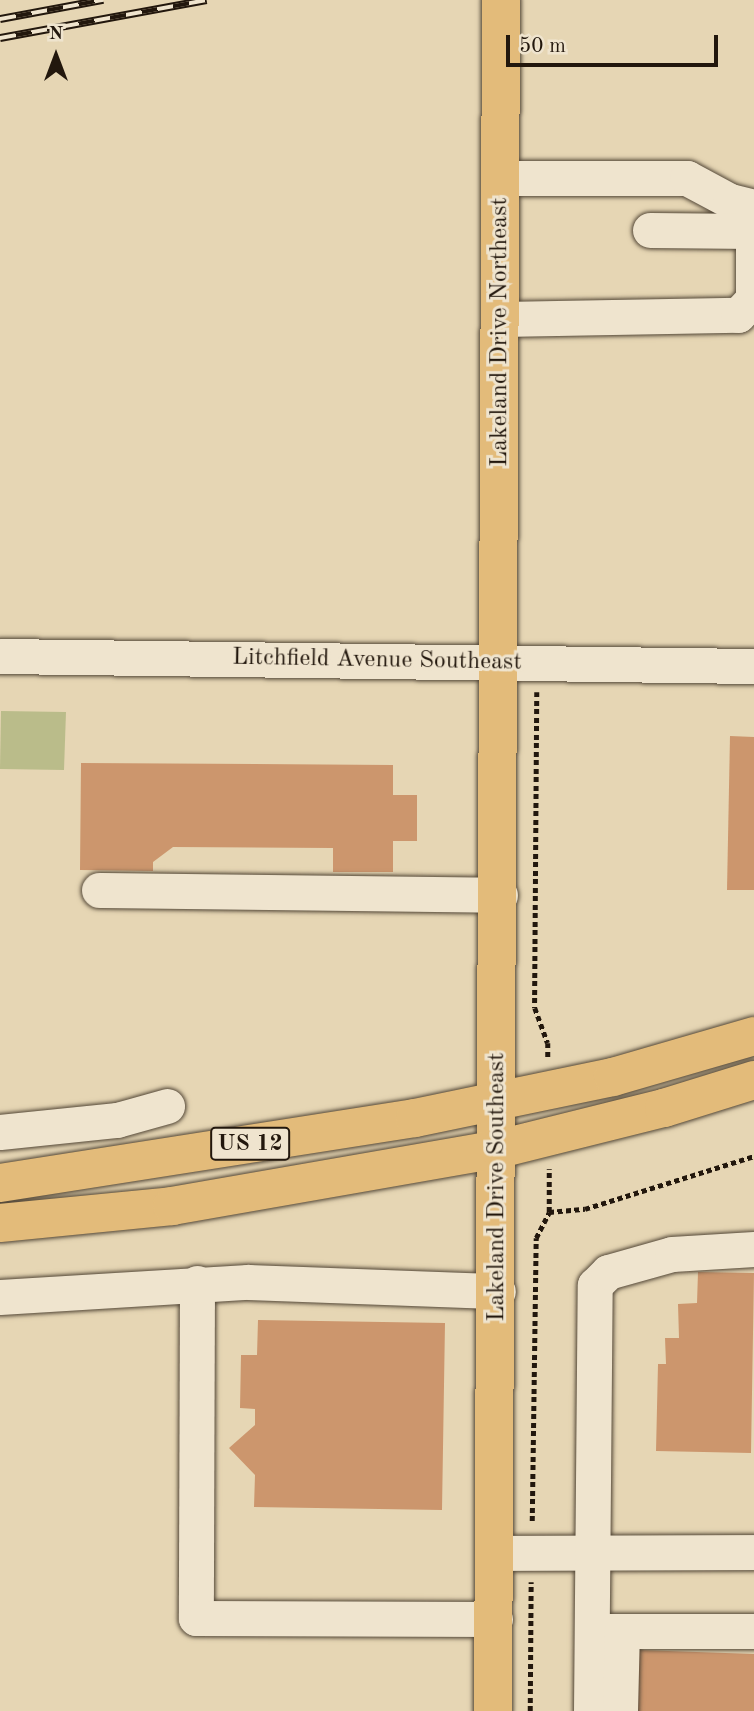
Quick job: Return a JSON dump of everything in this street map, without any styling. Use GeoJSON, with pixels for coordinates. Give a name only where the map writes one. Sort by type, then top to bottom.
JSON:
{"type":"FeatureCollection","features":[{"type":"Feature","properties":{"kind":"main road","name":"Lakeland Drive Northeast"},"geometry":{"type":"LineString","coordinates":[[501,0],[501,319],[516,663]]}},
{"type":"Feature","properties":{"kind":"main road","name":"Lakeland Drive Southeast"},"geometry":{"type":"LineString","coordinates":[[493,1711],[495,1619],[513,1552],[498,1292],[500,895],[516,663]]}},
{"type":"Feature","properties":{"kind":"main road","name":"US 12"},"geometry":{"type":"LineString","coordinates":[[0,1183],[499,1101],[612,1077],[754,1036]]}},
{"type":"Feature","properties":{"kind":"main road","name":"US 12"},"geometry":{"type":"LineString","coordinates":[[0,1223],[247,1194],[499,1149],[664,1108],[754,1080]]}},
{"type":"Feature","properties":{"kind":"street"},"geometry":{"type":"LineString","coordinates":[[501,178],[687,178],[730,201],[754,207],[753,299],[738,315],[501,319]]}},
{"type":"Feature","properties":{"kind":"street"},"geometry":{"type":"LineString","coordinates":[[650,230],[753,231]]}},
{"type":"Feature","properties":{"kind":"street","name":"Litchfield Avenue Southeast"},"geometry":{"type":"LineString","coordinates":[[0,656],[754,666]]}},
{"type":"Feature","properties":{"kind":"street"},"geometry":{"type":"LineString","coordinates":[[99,890],[500,895]]}},
{"type":"Feature","properties":{"kind":"street"},"geometry":{"type":"LineString","coordinates":[[0,1132],[117,1120],[167,1106]]}},
{"type":"Feature","properties":{"kind":"street"},"geometry":{"type":"LineString","coordinates":[[620,1711],[593,1553],[595,1285],[608,1272],[672,1254],[754,1249]]}},
{"type":"Feature","properties":{"kind":"street"},"geometry":{"type":"LineString","coordinates":[[0,1297],[197,1283],[277,1282],[498,1292]]}},
{"type":"Feature","properties":{"kind":"street"},"geometry":{"type":"LineString","coordinates":[[197,1283],[196,1618],[495,1619]]}},
{"type":"Feature","properties":{"kind":"street"},"geometry":{"type":"LineString","coordinates":[[513,1552],[754,1552]]}},
{"type":"Feature","properties":{"kind":"street"},"geometry":{"type":"LineString","coordinates":[[607,1631],[754,1631]]}},
{"type":"Feature","properties":{"kind":"street"},"geometry":{"type":"LineString","coordinates":[[591,1711],[607,1631]]}},
{"type":"Feature","properties":{"kind":"path"},"geometry":{"type":"LineString","coordinates":[[516,663],[539,701],[535,1008],[548,1043]]}},
{"type":"Feature","properties":{"kind":"path"},"geometry":{"type":"LineString","coordinates":[[549,1212],[585,1209],[754,1156]]}},
{"type":"Feature","properties":{"kind":"path"},"geometry":{"type":"LineString","coordinates":[[530,1711],[513,1552],[536,1238],[549,1212],[549,1174]]}},
{"type":"Feature","properties":{"kind":"green space"},"geometry":{"type":"Polygon","coordinates":[[[1,711],[66,712],[64,770],[0,769],[1,711]]]}},
{"type":"Feature","properties":{"kind":"building"},"geometry":{"type":"Polygon","coordinates":[[[730,736],[754,737],[754,890],[727,890],[730,736]]]}},
{"type":"Feature","properties":{"kind":"building"},"geometry":{"type":"Polygon","coordinates":[[[81,763],[393,765],[393,795],[417,795],[417,841],[393,841],[393,872],[333,872],[333,848],[173,847],[153,862],[153,871],[80,870],[81,763]]]}},
{"type":"Feature","properties":{"kind":"building"},"geometry":{"type":"Polygon","coordinates":[[[698,1272],[754,1273],[751,1453],[656,1451],[658,1364],[666,1364],[665,1338],[679,1338],[678,1304],[697,1303],[698,1272]]]}},
{"type":"Feature","properties":{"kind":"building"},"geometry":{"type":"Polygon","coordinates":[[[258,1320],[445,1323],[442,1510],[254,1507],[255,1475],[229,1448],[255,1425],[255,1409],[240,1408],[241,1355],[257,1355],[258,1320]]]}},
{"type":"Feature","properties":{"kind":"building"},"geometry":{"type":"Polygon","coordinates":[[[639,1650],[754,1654],[754,1711],[625,1711],[639,1650]]]}},
{"type":"Feature","properties":{"kind":"railway"},"geometry":{"type":"LineString","coordinates":[[0,19],[103,0]]}},
{"type":"Feature","properties":{"kind":"railway"},"geometry":{"type":"LineString","coordinates":[[0,38],[207,0]]}}]}
